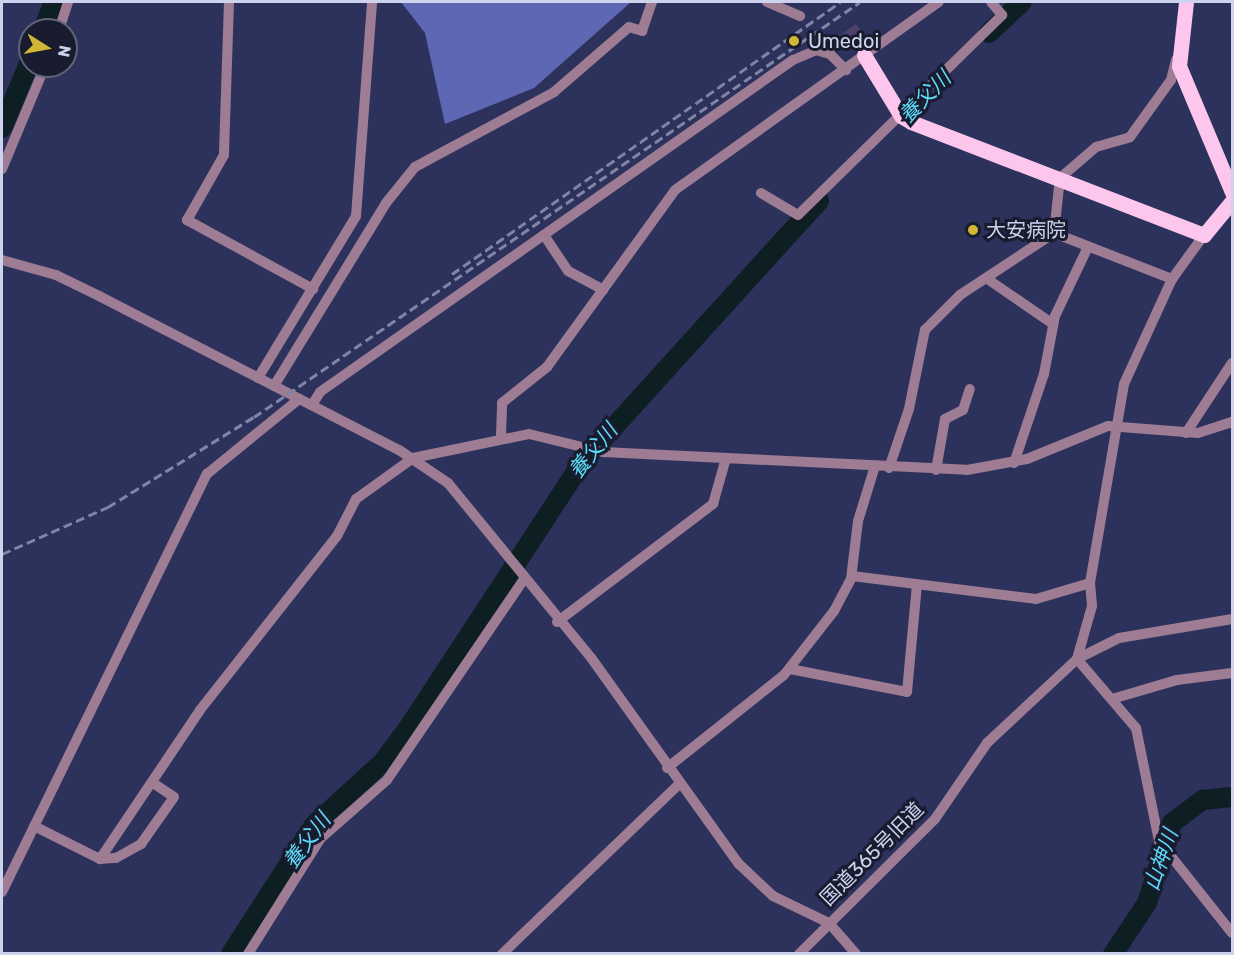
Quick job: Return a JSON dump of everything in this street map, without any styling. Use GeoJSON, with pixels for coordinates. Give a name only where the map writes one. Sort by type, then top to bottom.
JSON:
{"type":"FeatureCollection","features":[{"type":"Feature","properties":{"kind":"main road"},"geometry":{"type":"LineString","coordinates":[[864,55],[904,117],[1204,235],[1232,201],[1177,56],[1186,2]]}},
{"type":"Feature","properties":{"kind":"street"},"geometry":{"type":"LineString","coordinates":[[63,18],[68,2]]}},
{"type":"Feature","properties":{"kind":"street"},"geometry":{"type":"LineString","coordinates":[[229,2],[224,155],[187,220],[312,289]]}},
{"type":"Feature","properties":{"kind":"street"},"geometry":{"type":"LineString","coordinates":[[258,378],[356,216],[372,2]]}},
{"type":"Feature","properties":{"kind":"street"},"geometry":{"type":"LineString","coordinates":[[274,386],[386,203],[415,167],[554,92],[629,27],[642,31],[652,2]]}},
{"type":"Feature","properties":{"kind":"street"},"geometry":{"type":"LineString","coordinates":[[767,2],[800,16]]}},
{"type":"Feature","properties":{"kind":"street"},"geometry":{"type":"LineString","coordinates":[[501,436],[502,403],[547,367],[675,190],[939,2]]}},
{"type":"Feature","properties":{"kind":"street"},"geometry":{"type":"LineString","coordinates":[[761,193],[798,215],[904,117],[1002,15],[991,2]]}},
{"type":"Feature","properties":{"kind":"street"},"geometry":{"type":"LineString","coordinates":[[312,405],[320,392],[793,60],[816,50],[830,54],[846,70]]}},
{"type":"Feature","properties":{"kind":"street"},"geometry":{"type":"LineString","coordinates":[[1054,233],[1060,178],[1096,147],[1130,137],[1171,80],[1177,56]]}},
{"type":"Feature","properties":{"kind":"street"},"geometry":{"type":"LineString","coordinates":[[2,169],[40,78]]}},
{"type":"Feature","properties":{"kind":"street"},"geometry":{"type":"LineString","coordinates":[[1054,233],[1087,249],[1172,279]]}},
{"type":"Feature","properties":{"kind":"street"},"geometry":{"type":"LineString","coordinates":[[890,468],[909,409],[915,358],[925,330],[950,303],[1054,233]]}},
{"type":"Feature","properties":{"kind":"street"},"geometry":{"type":"LineString","coordinates":[[544,235],[568,271],[603,290]]}},
{"type":"Feature","properties":{"kind":"street"},"geometry":{"type":"LineString","coordinates":[[1204,235],[1172,279],[1131,365],[1113,427],[1108,499],[1090,583],[1092,606],[1077,659],[1112,699],[1142,745],[1160,841],[1233,933]]}},
{"type":"Feature","properties":{"kind":"street"},"geometry":{"type":"LineString","coordinates":[[1014,463],[1044,374],[1053,324],[1087,249]]}},
{"type":"Feature","properties":{"kind":"street"},"geometry":{"type":"LineString","coordinates":[[2,260],[76,284],[413,458],[459,494],[557,622],[592,659],[667,768],[749,876],[773,896],[829,923],[856,954]]}},
{"type":"Feature","properties":{"kind":"street"},"geometry":{"type":"LineString","coordinates":[[986,278],[1053,324]]}},
{"type":"Feature","properties":{"kind":"street"},"geometry":{"type":"LineString","coordinates":[[1186,433],[1233,363]]}},
{"type":"Feature","properties":{"kind":"street"},"geometry":{"type":"LineString","coordinates":[[936,471],[945,419],[963,410],[970,388]]}},
{"type":"Feature","properties":{"kind":"street"},"geometry":{"type":"LineString","coordinates":[[2,892],[207,474],[299,399]]}},
{"type":"Feature","properties":{"kind":"street"},"geometry":{"type":"LineString","coordinates":[[100,858],[153,783],[200,710],[336,536],[356,499],[413,458],[501,436],[555,437],[603,452],[936,471],[1014,463],[1113,427],[1186,433],[1214,431],[1233,422]]}},
{"type":"Feature","properties":{"kind":"street"},"geometry":{"type":"LineString","coordinates":[[557,622],[713,504],[726,458]]}},
{"type":"Feature","properties":{"kind":"street"},"geometry":{"type":"LineString","coordinates":[[667,768],[790,669],[834,611],[852,576],[858,521],[875,466]]}},
{"type":"Feature","properties":{"kind":"street"},"geometry":{"type":"LineString","coordinates":[[248,954],[320,839],[387,780],[523,576]]}},
{"type":"Feature","properties":{"kind":"street"},"geometry":{"type":"LineString","coordinates":[[852,576],[1036,599],[1090,583]]}},
{"type":"Feature","properties":{"kind":"street"},"geometry":{"type":"LineString","coordinates":[[790,669],[907,692],[917,584]]}},
{"type":"Feature","properties":{"kind":"street","name":"国道365号旧道"},"geometry":{"type":"LineString","coordinates":[[799,954],[935,819],[987,744],[1077,659],[1119,638],[1233,619]]}},
{"type":"Feature","properties":{"kind":"street"},"geometry":{"type":"LineString","coordinates":[[1112,699],[1177,680],[1233,672]]}},
{"type":"Feature","properties":{"kind":"street"},"geometry":{"type":"LineString","coordinates":[[34,826],[100,858],[116,858],[141,844],[174,797],[153,783]]}},
{"type":"Feature","properties":{"kind":"street"},"geometry":{"type":"LineString","coordinates":[[505,953],[679,784]]}},
{"type":"Feature","properties":{"kind":"shaded area"},"geometry":{"type":"Polygon","coordinates":[[[401,2],[631,2],[534,88],[445,124],[425,33],[401,2]]]}},
{"type":"Feature","properties":{"kind":"building"},"geometry":{"type":"Polygon","coordinates":[[[856,24],[863,34],[842,48],[836,38],[856,24]]]}},
{"type":"Feature","properties":{"kind":"waterway"},"geometry":{"type":"LineString","coordinates":[[48,18],[54,2]]}},
{"type":"Feature","properties":{"kind":"waterway","name":"養父川"},"geometry":{"type":"LineString","coordinates":[[989,33],[1022,2]]}},
{"type":"Feature","properties":{"kind":"waterway"},"geometry":{"type":"LineString","coordinates":[[2,128],[23,78]]}},
{"type":"Feature","properties":{"kind":"waterway","name":"養父川"},"geometry":{"type":"LineString","coordinates":[[231,954],[314,825],[382,763],[409,727],[584,460],[819,201]]}},
{"type":"Feature","properties":{"kind":"waterway","name":"山神川"},"geometry":{"type":"LineString","coordinates":[[1113,954],[1147,903],[1172,823],[1203,800],[1232,797]]}},
{"type":"Feature","properties":{"kind":"railway"},"geometry":{"type":"LineString","coordinates":[[452,274],[840,2]]}},
{"type":"Feature","properties":{"kind":"railway"},"geometry":{"type":"LineString","coordinates":[[2,554],[108,507],[254,417],[860,2]]}},
{"type":"Feature","properties":{"kind":"place","name":"Umedoi"},"geometry":{"type":"Point","coordinates":[794,41]}},
{"type":"Feature","properties":{"kind":"place","name":"大安病院"},"geometry":{"type":"Point","coordinates":[973,230]}}]}
